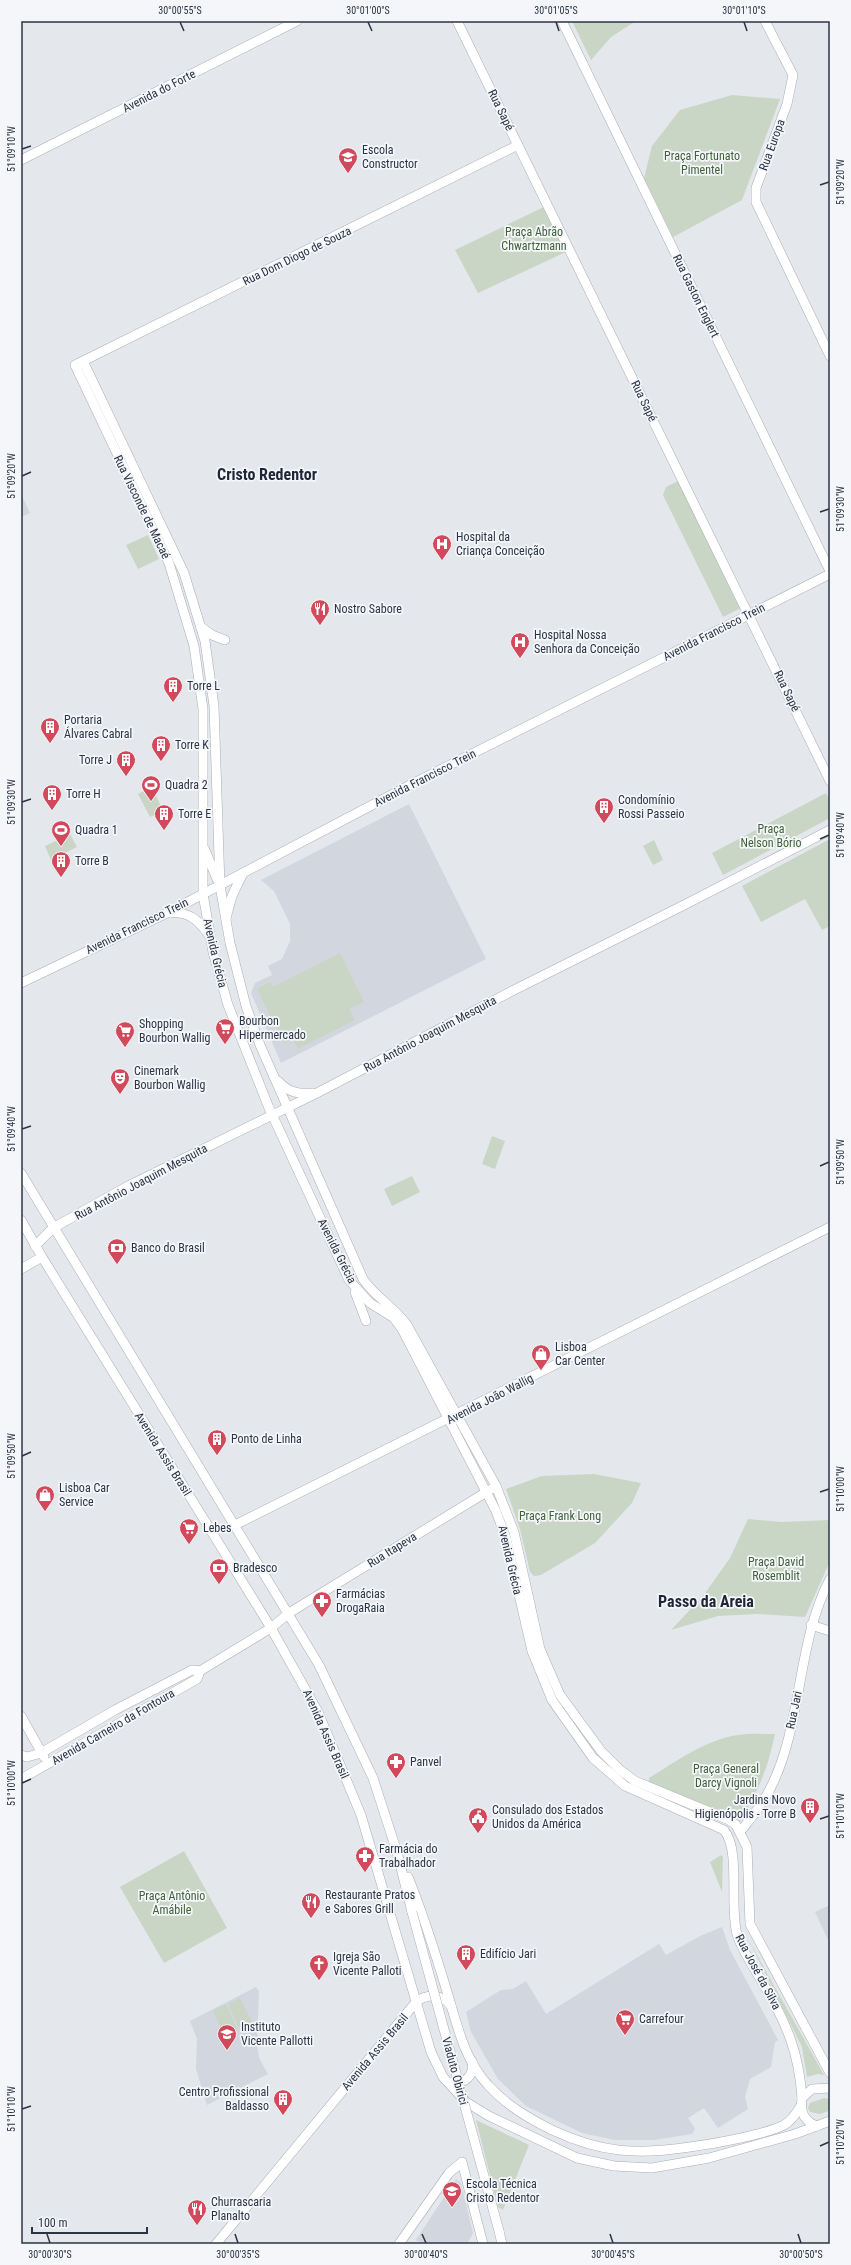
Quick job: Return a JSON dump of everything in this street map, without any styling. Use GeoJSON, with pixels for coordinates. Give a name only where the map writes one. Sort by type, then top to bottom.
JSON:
{"type":"FeatureCollection","features":[{"type":"Feature","properties":{"kind":"main road","name":"Avenida do Forte"},"geometry":{"type":"LineString","coordinates":[[21,160],[297,21]]}},
{"type":"Feature","properties":{"kind":"main road","name":"Rua Sapé"},"geometry":{"type":"LineString","coordinates":[[457,21],[750,614],[830,781]]}},
{"type":"Feature","properties":{"kind":"main road","name":"Rua Gaston Englert"},"geometry":{"type":"LineString","coordinates":[[562,21],[830,573]]}},
{"type":"Feature","properties":{"kind":"main road","name":"Rua Europa"},"geometry":{"type":"LineString","coordinates":[[765,21],[793,75],[791,88],[756,188],[756,202],[830,356]]}},
{"type":"Feature","properties":{"kind":"main road","name":"Rua Dom Diogo de Souza"},"geometry":{"type":"LineString","coordinates":[[79,363],[518,145]]}},
{"type":"Feature","properties":{"kind":"main road","name":"Rua Visconde de Macaé"},"geometry":{"type":"LineString","coordinates":[[79,363],[178,558],[201,627],[206,650]]}},
{"type":"Feature","properties":{"kind":"main road","name":"Rua Visconde de Macaé"},"geometry":{"type":"LineString","coordinates":[[79,363],[169,563],[195,655]]}},
{"type":"Feature","properties":{"kind":"main road","name":"Avenida Francisco Trein"},"geometry":{"type":"LineString","coordinates":[[21,983],[167,913],[404,788],[830,573]]}},
{"type":"Feature","properties":{"kind":"main road"},"geometry":{"type":"LineString","coordinates":[[201,627],[212,635],[225,640]]}},
{"type":"Feature","properties":{"kind":"main road","name":"Avenida Grécia"},"geometry":{"type":"LineString","coordinates":[[206,650],[214,706],[220,886],[225,920],[246,1006],[274,1077],[363,1279],[374,1293],[400,1315],[452,1417]]}},
{"type":"Feature","properties":{"kind":"main road","name":"Avenida Grécia"},"geometry":{"type":"LineString","coordinates":[[195,655],[203,709],[203,894],[210,936],[228,1005],[272,1115],[349,1280],[370,1303],[394,1318],[402,1329],[492,1489],[514,1532],[540,1649],[560,1695],[601,1751],[620,1770],[635,1780],[729,1820],[736,1825],[740,1832]]}},
{"type":"Feature","properties":{"kind":"main road","name":"Rua Antônio Joaquim Mesquita"},"geometry":{"type":"LineString","coordinates":[[35,1246],[53,1228],[128,1186],[288,1108],[514,990],[830,830]]}},
{"type":"Feature","properties":{"kind":"main road"},"geometry":{"type":"LineString","coordinates":[[203,844],[220,886]]}},
{"type":"Feature","properties":{"kind":"main road"},"geometry":{"type":"LineString","coordinates":[[225,920],[232,896],[244,873]]}},
{"type":"Feature","properties":{"kind":"main road"},"geometry":{"type":"LineString","coordinates":[[167,913],[180,912],[188,914],[201,924],[210,936]]}},
{"type":"Feature","properties":{"kind":"main road"},"geometry":{"type":"LineString","coordinates":[[21,976],[31,978]]}},
{"type":"Feature","properties":{"kind":"main road"},"geometry":{"type":"LineString","coordinates":[[274,1077],[286,1090],[303,1094],[317,1093]]}},
{"type":"Feature","properties":{"kind":"main road","name":"Avenida Assis Brasil"},"geometry":{"type":"LineString","coordinates":[[21,1173],[53,1228],[289,1613],[319,1665],[373,1778],[397,1852],[412,1912]]}},
{"type":"Feature","properties":{"kind":"main road","name":"Avenida Assis Brasil"},"geometry":{"type":"LineString","coordinates":[[21,1220],[35,1246],[271,1628],[318,1712],[361,1815],[416,2002],[216,2244]]}},
{"type":"Feature","properties":{"kind":"main road","name":"Avenida João Wallig"},"geometry":{"type":"LineString","coordinates":[[235,1525],[830,1227]]}},
{"type":"Feature","properties":{"kind":"main road"},"geometry":{"type":"LineString","coordinates":[[21,1269],[42,1257]]}},
{"type":"Feature","properties":{"kind":"main road"},"geometry":{"type":"LineString","coordinates":[[349,1280],[366,1320]]}},
{"type":"Feature","properties":{"kind":"main road","name":"Avenida Grécia"},"geometry":{"type":"LineString","coordinates":[[492,1489],[506,1538],[532,1651],[552,1700],[585,1748],[611,1776],[625,1786],[724,1830],[731,1843]]}},
{"type":"Feature","properties":{"kind":"main road","name":"Rua Itapeva"},"geometry":{"type":"LineString","coordinates":[[289,1613],[492,1489]]}},
{"type":"Feature","properties":{"kind":"main road","name":"Rua Jari"},"geometry":{"type":"LineString","coordinates":[[740,1832],[758,1809],[771,1787],[782,1761],[811,1626],[830,1579]]}},
{"type":"Feature","properties":{"kind":"main road","name":"Avenida Carneiro da Fontoura"},"geometry":{"type":"LineString","coordinates":[[21,1778],[197,1679],[200,1671],[271,1628],[289,1613]]}},
{"type":"Feature","properties":{"kind":"main road"},"geometry":{"type":"LineString","coordinates":[[811,1626],[830,1631]]}},
{"type":"Feature","properties":{"kind":"main road","name":"Avenida Carneiro da Fontoura"},"geometry":{"type":"LineString","coordinates":[[21,1755],[27,1757],[41,1753],[122,1706],[192,1670],[200,1671]]}},
{"type":"Feature","properties":{"kind":"main road"},"geometry":{"type":"LineString","coordinates":[[21,1716],[48,1764]]}},
{"type":"Feature","properties":{"kind":"main road"},"geometry":{"type":"LineString","coordinates":[[747,1847],[748,1831],[758,1809]]}},
{"type":"Feature","properties":{"kind":"main road","name":"Rua José da Silva"},"geometry":{"type":"LineString","coordinates":[[740,1832],[747,1847],[748,1911],[750,1924],[830,2073]]}},
{"type":"Feature","properties":{"kind":"main road","name":"Rua José da Silva"},"geometry":{"type":"LineString","coordinates":[[731,1843],[733,1912],[737,1936],[788,2030],[798,2060],[801,2103]]}},
{"type":"Feature","properties":{"kind":"main road","name":"Avenida Assis Brasil"},"geometry":{"type":"LineString","coordinates":[[397,1852],[420,1906],[460,2036],[471,2060],[487,2085],[520,2114],[577,2142],[614,2150],[652,2152],[716,2143],[784,2124],[792,2119],[801,2103]]}},
{"type":"Feature","properties":{"kind":"main road","name":"Viaduto Obirici"},"geometry":{"type":"LineString","coordinates":[[412,1912],[502,2244]]}},
{"type":"Feature","properties":{"kind":"main road"},"geometry":{"type":"LineString","coordinates":[[452,2008],[443,1998],[436,1996],[423,1997],[416,2002],[431,2052],[443,2077],[466,2102],[489,2116],[577,2158],[614,2166],[652,2168],[709,2158],[818,2126],[830,2121]]}},
{"type":"Feature","properties":{"kind":"main road"},"geometry":{"type":"LineString","coordinates":[[443,2077],[452,2083],[462,2082],[467,2079],[472,2070],[471,2060]]}},
{"type":"Feature","properties":{"kind":"main road"},"geometry":{"type":"LineString","coordinates":[[818,2126],[805,2118],[801,2103],[812,2089],[830,2088]]}},
{"type":"Feature","properties":{"kind":"main road"},"geometry":{"type":"LineString","coordinates":[[399,2244],[449,2173],[462,2162],[483,2244]]}},
{"type":"Feature","properties":{"kind":"shaded area"},"geometry":{"type":"Polygon","coordinates":[[[21,494],[30,513],[21,517],[21,494]]]}},
{"type":"Feature","properties":{"kind":"shaded area"},"geometry":{"type":"Polygon","coordinates":[[[409,804],[486,959],[281,1063],[251,993],[255,983],[272,975],[268,966],[282,959],[290,941],[290,924],[274,891],[261,880],[409,804]]]}},
{"type":"Feature","properties":{"kind":"shaded area"},"geometry":{"type":"Polygon","coordinates":[[[830,1905],[830,1944],[815,1912],[830,1905]]]}},
{"type":"Feature","properties":{"kind":"shaded area","name":"Carrefour"},"geometry":{"type":"Polygon","coordinates":[[[722,1927],[730,1950],[778,2040],[775,2042],[771,2067],[750,2079],[745,2097],[748,2109],[718,2128],[704,2108],[688,2118],[695,2129],[692,2134],[654,2140],[615,2140],[582,2133],[526,2106],[498,2079],[471,2032],[466,2012],[501,1990],[513,1989],[526,1981],[546,2014],[659,1944],[666,1955],[700,1936],[722,1927]]]}},
{"type":"Feature","properties":{"kind":"shaded area","name":"Instituto Vicente Pallotti"},"geometry":{"type":"Polygon","coordinates":[[[256,1987],[259,1991],[257,2043],[259,2058],[268,2074],[207,2105],[196,2069],[197,2039],[190,2021],[256,1987]]]}},
{"type":"Feature","properties":{"kind":"shaded area","name":"Escola Técnica Cristo Redentor"},"geometry":{"type":"Polygon","coordinates":[[[456,2179],[461,2183],[473,2233],[467,2244],[422,2244],[416,2240],[456,2179]]]}},
{"type":"Feature","properties":{"kind":"green space"},"geometry":{"type":"Polygon","coordinates":[[[572,21],[636,21],[611,37],[591,60],[572,21]]]}},
{"type":"Feature","properties":{"kind":"green space","name":"Praça Fortunato Pimentel"},"geometry":{"type":"Polygon","coordinates":[[[732,95],[780,99],[742,200],[673,237],[644,178],[652,146],[680,110],[732,95]]]}},
{"type":"Feature","properties":{"kind":"green space","name":"Praça Abrão Chwartzmann"},"geometry":{"type":"Polygon","coordinates":[[[546,206],[568,251],[478,293],[455,250],[546,206]]]}},
{"type":"Feature","properties":{"kind":"green space"},"geometry":{"type":"Polygon","coordinates":[[[680,480],[743,607],[723,617],[663,495],[666,487],[680,480]]]}},
{"type":"Feature","properties":{"kind":"green space"},"geometry":{"type":"Polygon","coordinates":[[[148,535],[159,559],[138,569],[126,545],[148,535]]]}},
{"type":"Feature","properties":{"kind":"green space","name":"Quadra 2"},"geometry":{"type":"Polygon","coordinates":[[[152,787],[163,811],[150,817],[138,794],[152,787]]]}},
{"type":"Feature","properties":{"kind":"green space","name":"Praça Nelson Bório"},"geometry":{"type":"Polygon","coordinates":[[[826,793],[830,801],[830,818],[723,875],[712,853],[826,793]]]}},
{"type":"Feature","properties":{"kind":"green space","name":"Quadra 1"},"geometry":{"type":"Polygon","coordinates":[[[70,834],[77,847],[51,860],[45,846],[70,834]]]}},
{"type":"Feature","properties":{"kind":"green space"},"geometry":{"type":"Polygon","coordinates":[[[830,839],[830,926],[822,930],[805,899],[761,922],[742,886],[830,839]]]}},
{"type":"Feature","properties":{"kind":"green space"},"geometry":{"type":"Polygon","coordinates":[[[654,840],[663,860],[653,865],[643,846],[654,840]]]}},
{"type":"Feature","properties":{"kind":"green space"},"geometry":{"type":"Polygon","coordinates":[[[340,953],[364,1002],[349,1009],[355,1020],[298,1049],[293,1039],[284,1043],[257,989],[270,982],[273,987],[340,953]]]}},
{"type":"Feature","properties":{"kind":"green space"},"geometry":{"type":"Polygon","coordinates":[[[492,1136],[505,1141],[495,1169],[482,1164],[492,1136]]]}},
{"type":"Feature","properties":{"kind":"green space"},"geometry":{"type":"Polygon","coordinates":[[[412,1176],[420,1192],[392,1206],[384,1189],[412,1176]]]}},
{"type":"Feature","properties":{"kind":"green space","name":"Praça Frank Long"},"geometry":{"type":"Polygon","coordinates":[[[594,1474],[641,1483],[632,1503],[595,1543],[541,1575],[534,1576],[530,1572],[520,1529],[506,1489],[542,1476],[594,1474]]]}},
{"type":"Feature","properties":{"kind":"green space","name":"Praça David Rosemblit"},"geometry":{"type":"Polygon","coordinates":[[[748,1519],[782,1522],[830,1520],[830,1561],[805,1617],[757,1614],[718,1616],[671,1630],[703,1596],[730,1558],[748,1519]]]}},
{"type":"Feature","properties":{"kind":"green space","name":"Praça General Darcy Vignoli"},"geometry":{"type":"Polygon","coordinates":[[[743,1734],[775,1734],[762,1779],[740,1821],[649,1783],[649,1778],[681,1758],[714,1741],[743,1734]]]}},
{"type":"Feature","properties":{"kind":"green space","name":"Praça Antônio Amábile"},"geometry":{"type":"Polygon","coordinates":[[[184,1851],[227,1928],[164,1963],[120,1887],[184,1851]]]}},
{"type":"Feature","properties":{"kind":"green space"},"geometry":{"type":"Polygon","coordinates":[[[721,1855],[723,1857],[722,1892],[710,1862],[721,1855]]]}},
{"type":"Feature","properties":{"kind":"green space"},"geometry":{"type":"Polygon","coordinates":[[[747,1937],[824,2075],[818,2074],[807,2077],[802,2047],[747,1937]]]}},
{"type":"Feature","properties":{"kind":"green space"},"geometry":{"type":"Polygon","coordinates":[[[240,1998],[253,2024],[240,2030],[228,2004],[240,1998]]]}},
{"type":"Feature","properties":{"kind":"green space"},"geometry":{"type":"Polygon","coordinates":[[[226,2004],[238,2031],[225,2037],[213,2011],[226,2004]]]}},
{"type":"Feature","properties":{"kind":"green space"},"geometry":{"type":"Polygon","coordinates":[[[824,2098],[830,2099],[828,2111],[820,2114],[810,2112],[808,2108],[810,2103],[824,2098]]]}},
{"type":"Feature","properties":{"kind":"green space"},"geometry":{"type":"Polygon","coordinates":[[[476,2120],[529,2145],[503,2210],[498,2207],[476,2120]]]}},
{"type":"Feature","properties":{"kind":"place","name":"Escola Constructor"},"geometry":{"type":"Point","coordinates":[348,174]}},
{"type":"Feature","properties":{"kind":"place","name":"Hospital da Criança Conceição"},"geometry":{"type":"Point","coordinates":[442,561]}},
{"type":"Feature","properties":{"kind":"place","name":"Nostro Sabore"},"geometry":{"type":"Point","coordinates":[320,626]}},
{"type":"Feature","properties":{"kind":"place","name":"Hospital Nossa Senhora da Conceição"},"geometry":{"type":"Point","coordinates":[520,659]}},
{"type":"Feature","properties":{"kind":"place","name":"Torre L"},"geometry":{"type":"Point","coordinates":[173,703]}},
{"type":"Feature","properties":{"kind":"place","name":"Portaria Álvares Cabral"},"geometry":{"type":"Point","coordinates":[50,744]}},
{"type":"Feature","properties":{"kind":"place","name":"Torre K"},"geometry":{"type":"Point","coordinates":[161,762]}},
{"type":"Feature","properties":{"kind":"place","name":"Torre J"},"geometry":{"type":"Point","coordinates":[126,777]}},
{"type":"Feature","properties":{"kind":"place","name":"Quadra 2"},"geometry":{"type":"Point","coordinates":[151,802]}},
{"type":"Feature","properties":{"kind":"place","name":"Torre H"},"geometry":{"type":"Point","coordinates":[52,811]}},
{"type":"Feature","properties":{"kind":"place","name":"Condomínio Rossi Passeio"},"geometry":{"type":"Point","coordinates":[604,824]}},
{"type":"Feature","properties":{"kind":"place","name":"Torre E"},"geometry":{"type":"Point","coordinates":[164,831]}},
{"type":"Feature","properties":{"kind":"place","name":"Quadra 1"},"geometry":{"type":"Point","coordinates":[61,847]}},
{"type":"Feature","properties":{"kind":"place","name":"Torre B"},"geometry":{"type":"Point","coordinates":[61,878]}},
{"type":"Feature","properties":{"kind":"place","name":"Bourbon Hipermercado"},"geometry":{"type":"Point","coordinates":[225,1045]}},
{"type":"Feature","properties":{"kind":"place","name":"Shopping Bourbon Wallig"},"geometry":{"type":"Point","coordinates":[125,1048]}},
{"type":"Feature","properties":{"kind":"place","name":"Cinemark Bourbon Wallig"},"geometry":{"type":"Point","coordinates":[120,1095]}},
{"type":"Feature","properties":{"kind":"place","name":"Banco do Brasil"},"geometry":{"type":"Point","coordinates":[117,1265]}},
{"type":"Feature","properties":{"kind":"place","name":"Lisboa Car Center"},"geometry":{"type":"Point","coordinates":[541,1371]}},
{"type":"Feature","properties":{"kind":"place","name":"Ponto de Linha"},"geometry":{"type":"Point","coordinates":[217,1456]}},
{"type":"Feature","properties":{"kind":"place","name":"Lisboa Car Service"},"geometry":{"type":"Point","coordinates":[45,1512]}},
{"type":"Feature","properties":{"kind":"place","name":"Lebes"},"geometry":{"type":"Point","coordinates":[189,1545]}},
{"type":"Feature","properties":{"kind":"place","name":"Bradesco"},"geometry":{"type":"Point","coordinates":[219,1585]}},
{"type":"Feature","properties":{"kind":"place","name":"Farmácias DrogaRaia"},"geometry":{"type":"Point","coordinates":[322,1618]}},
{"type":"Feature","properties":{"kind":"place","name":"Panvel"},"geometry":{"type":"Point","coordinates":[396,1779]}},
{"type":"Feature","properties":{"kind":"place","name":"Jardins Novo Higienópolis - Torre B"},"geometry":{"type":"Point","coordinates":[810,1824]}},
{"type":"Feature","properties":{"kind":"place","name":"Consulado dos Estados Unidos da América"},"geometry":{"type":"Point","coordinates":[478,1834]}},
{"type":"Feature","properties":{"kind":"place","name":"Farmácia do Trabalhador"},"geometry":{"type":"Point","coordinates":[365,1873]}},
{"type":"Feature","properties":{"kind":"place","name":"Restaurante Pratos e Sabores Grill"},"geometry":{"type":"Point","coordinates":[311,1919]}},
{"type":"Feature","properties":{"kind":"place","name":"Edifício Jari"},"geometry":{"type":"Point","coordinates":[466,1971]}},
{"type":"Feature","properties":{"kind":"place","name":"Igreja São Vicente Palloti"},"geometry":{"type":"Point","coordinates":[319,1981]}},
{"type":"Feature","properties":{"kind":"place","name":"Carrefour"},"geometry":{"type":"Point","coordinates":[625,2036]}},
{"type":"Feature","properties":{"kind":"place","name":"Instituto Vicente Pallotti"},"geometry":{"type":"Point","coordinates":[227,2051]}},
{"type":"Feature","properties":{"kind":"place","name":"Centro Profissional Baldasso"},"geometry":{"type":"Point","coordinates":[283,2116]}},
{"type":"Feature","properties":{"kind":"place","name":"Escola Técnica Cristo Redentor"},"geometry":{"type":"Point","coordinates":[452,2208]}},
{"type":"Feature","properties":{"kind":"place","name":"Churrascaria Planalto"},"geometry":{"type":"Point","coordinates":[197,2226]}},
{"type":"Feature","properties":{"kind":"district","name":"Cristo Redentor"},"geometry":{"type":"Point","coordinates":[267,474]}},
{"type":"Feature","properties":{"kind":"district","name":"Passo da Areia"},"geometry":{"type":"Point","coordinates":[706,1601]}}]}
